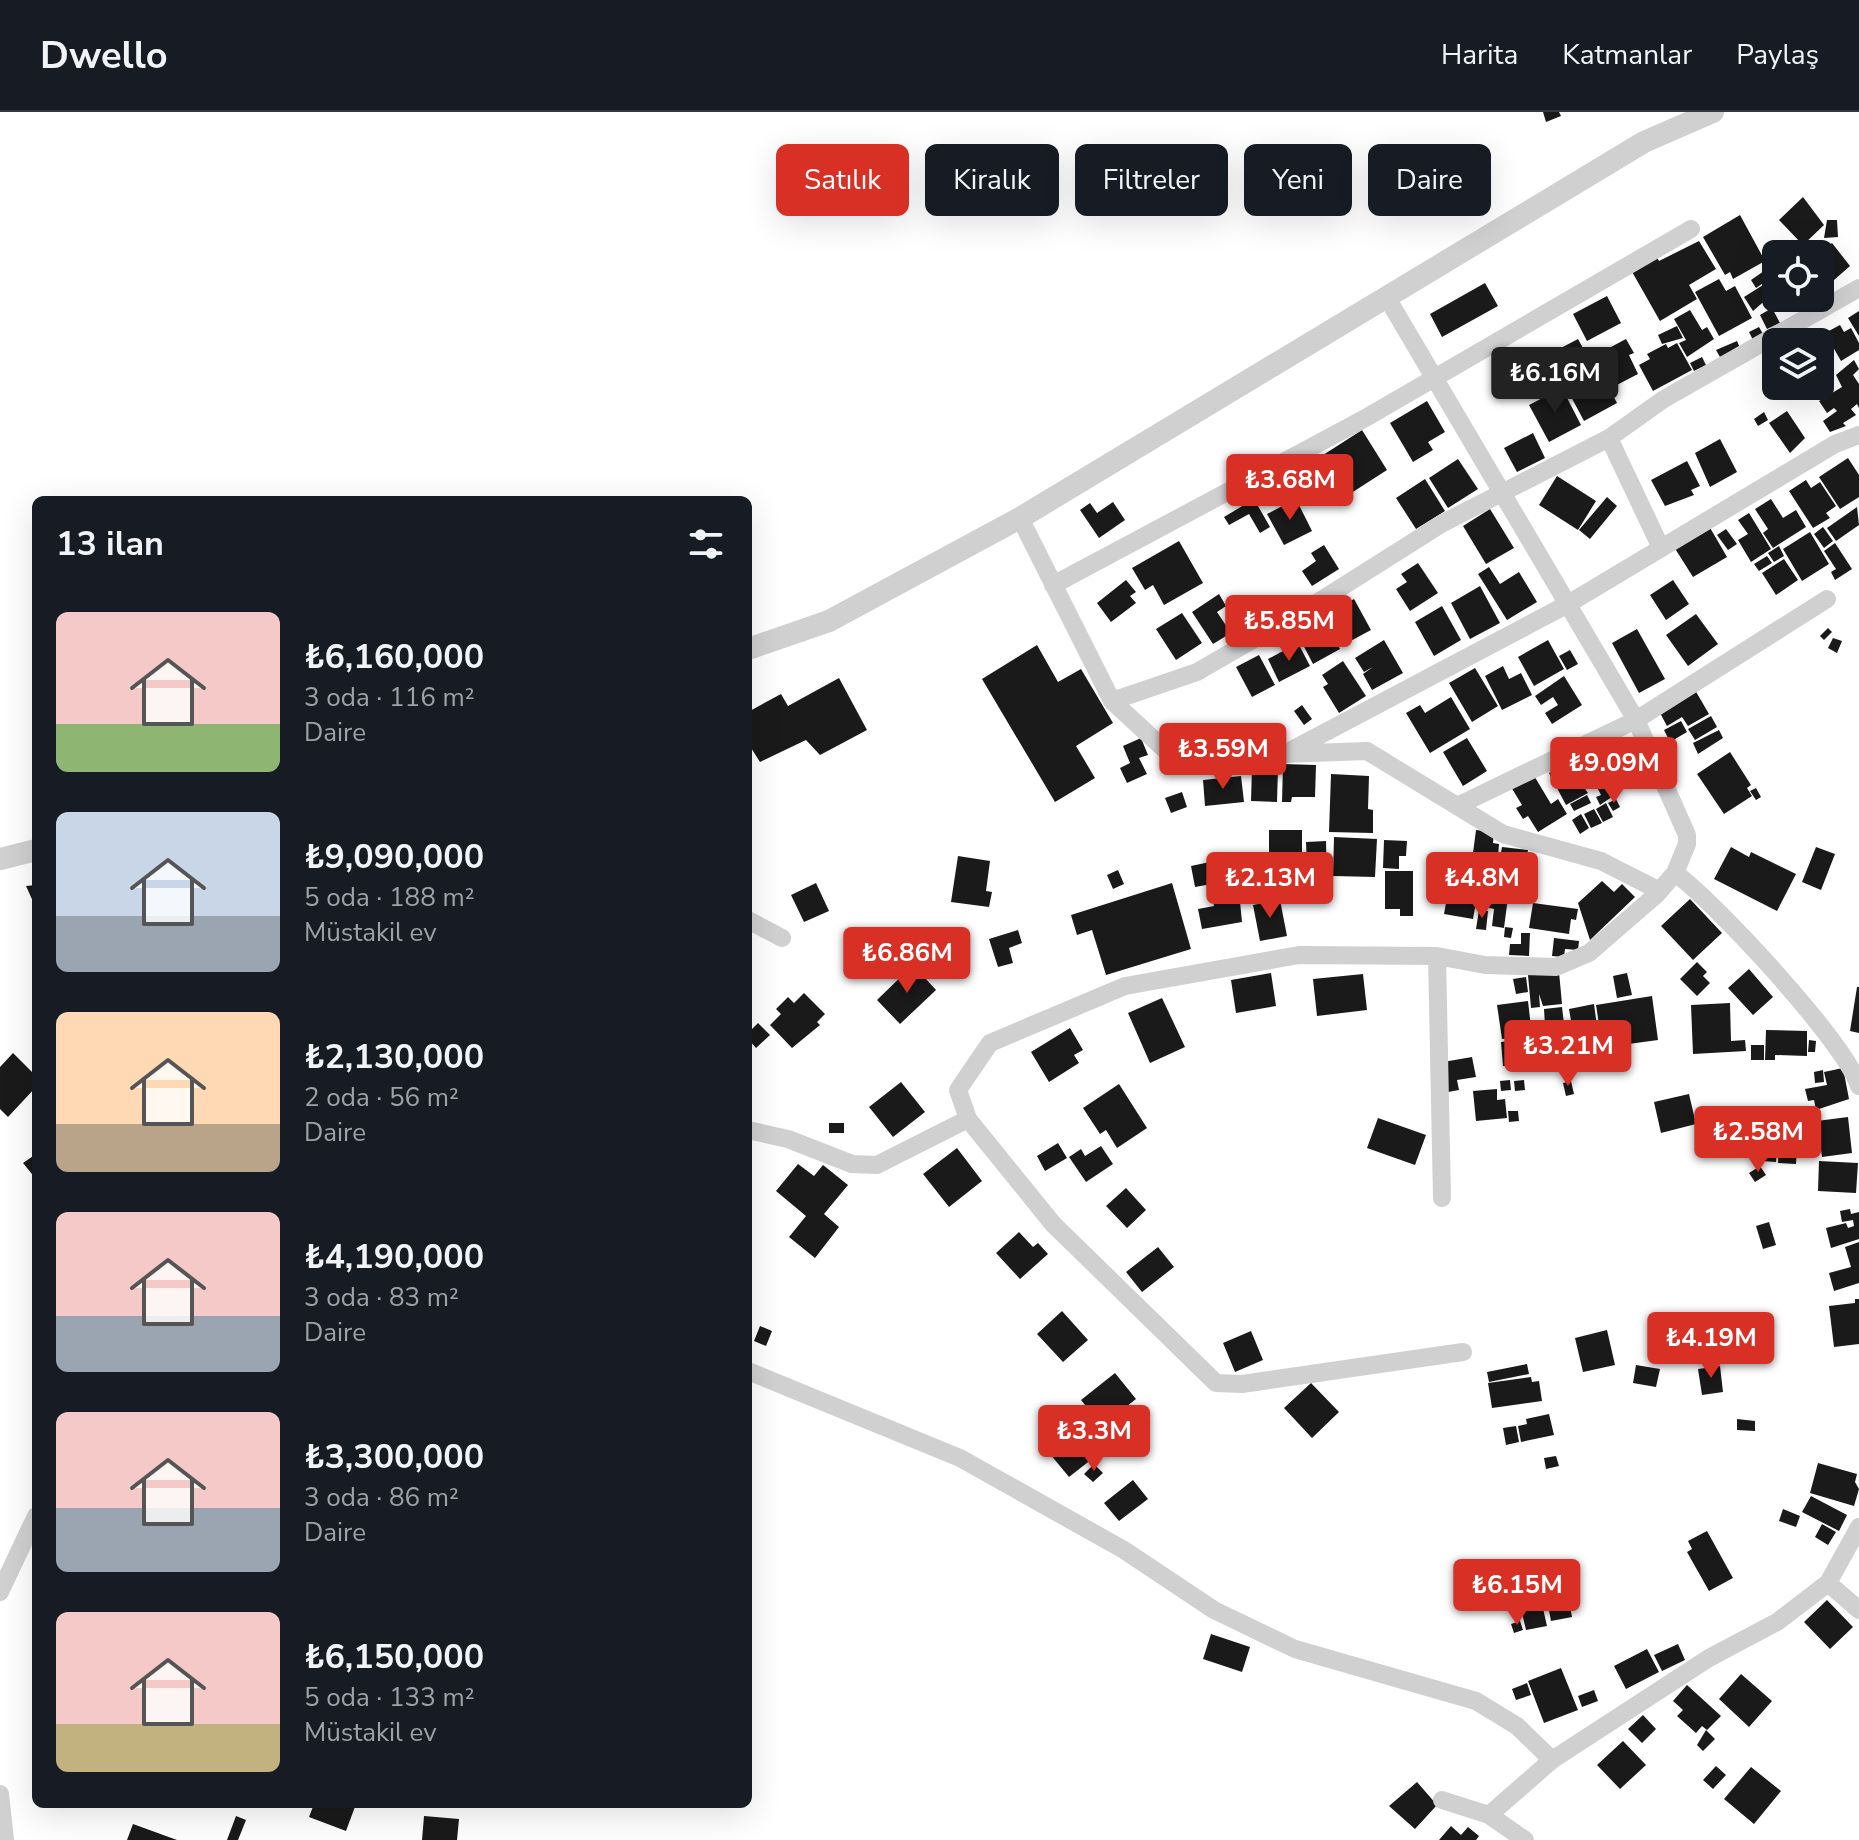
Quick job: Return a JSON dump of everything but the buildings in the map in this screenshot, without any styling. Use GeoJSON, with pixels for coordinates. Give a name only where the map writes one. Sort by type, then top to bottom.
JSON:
{"type":"FeatureCollection","features":[{"type":"Feature","properties":{"kind":"street"},"geometry":{"type":"LineString","coordinates":[[752,648],[829,621],[1020,518],[1644,142],[1713,112]]}},
{"type":"Feature","properties":{"kind":"street"},"geometry":{"type":"LineString","coordinates":[[1053,585],[1362,420],[1691,229]]}},
{"type":"Feature","properties":{"kind":"street"},"geometry":{"type":"LineString","coordinates":[[1112,701],[1197,672],[1499,491],[1609,438],[1664,399],[1859,288]]}},
{"type":"Feature","properties":{"kind":"street"},"geometry":{"type":"LineString","coordinates":[[1386,296],[1636,720],[1687,835],[1687,844],[1675,873],[1660,891],[1589,953],[1556,967],[1485,965],[1437,956],[1299,955],[1125,986],[990,1043],[958,1090],[968,1119],[1053,1224],[1216,1383],[1242,1384],[1463,1352]]}},
{"type":"Feature","properties":{"kind":"street"},"geometry":{"type":"LineString","coordinates":[[1284,754],[1568,604],[1835,444],[1859,435]]}},
{"type":"Feature","properties":{"kind":"street"},"geometry":{"type":"LineString","coordinates":[[1609,438],[1661,548]]}},
{"type":"Feature","properties":{"kind":"street"},"geometry":{"type":"LineString","coordinates":[[1020,518],[1112,701],[1174,758],[1367,751],[1503,834],[1601,861],[1660,891]]}},
{"type":"Feature","properties":{"kind":"street"},"geometry":{"type":"LineString","coordinates":[[1457,806],[1636,720],[1827,599]]}},
{"type":"Feature","properties":{"kind":"street"},"geometry":{"type":"LineString","coordinates":[[0,859],[32,851]]}},
{"type":"Feature","properties":{"kind":"street"},"geometry":{"type":"LineString","coordinates":[[1675,873],[1702,893],[1805,1009],[1845,1058],[1859,1086]]}},
{"type":"Feature","properties":{"kind":"street"},"geometry":{"type":"LineString","coordinates":[[752,922],[782,938]]}},
{"type":"Feature","properties":{"kind":"street"},"geometry":{"type":"LineString","coordinates":[[1437,956],[1442,1198]]}},
{"type":"Feature","properties":{"kind":"street"},"geometry":{"type":"LineString","coordinates":[[752,1131],[788,1139],[852,1164],[877,1165],[968,1119]]}},
{"type":"Feature","properties":{"kind":"street"},"geometry":{"type":"LineString","coordinates":[[752,1373],[960,1458],[1124,1550],[1214,1610],[1295,1649],[1476,1701],[1517,1726],[1552,1760]]}},
{"type":"Feature","properties":{"kind":"street"},"geometry":{"type":"LineString","coordinates":[[0,1592],[32,1524]]}},
{"type":"Feature","properties":{"kind":"street"},"geometry":{"type":"LineString","coordinates":[[1489,1815],[1552,1760],[1709,1658],[1777,1622],[1828,1583],[1859,1527]]}},
{"type":"Feature","properties":{"kind":"street"},"geometry":{"type":"LineString","coordinates":[[1828,1583],[1859,1610]]}},
{"type":"Feature","properties":{"kind":"street"},"geometry":{"type":"LineString","coordinates":[[0,1794],[5,1840]]}},
{"type":"Feature","properties":{"kind":"street"},"geometry":{"type":"LineString","coordinates":[[1442,1800],[1489,1815],[1525,1840]]}}]}
